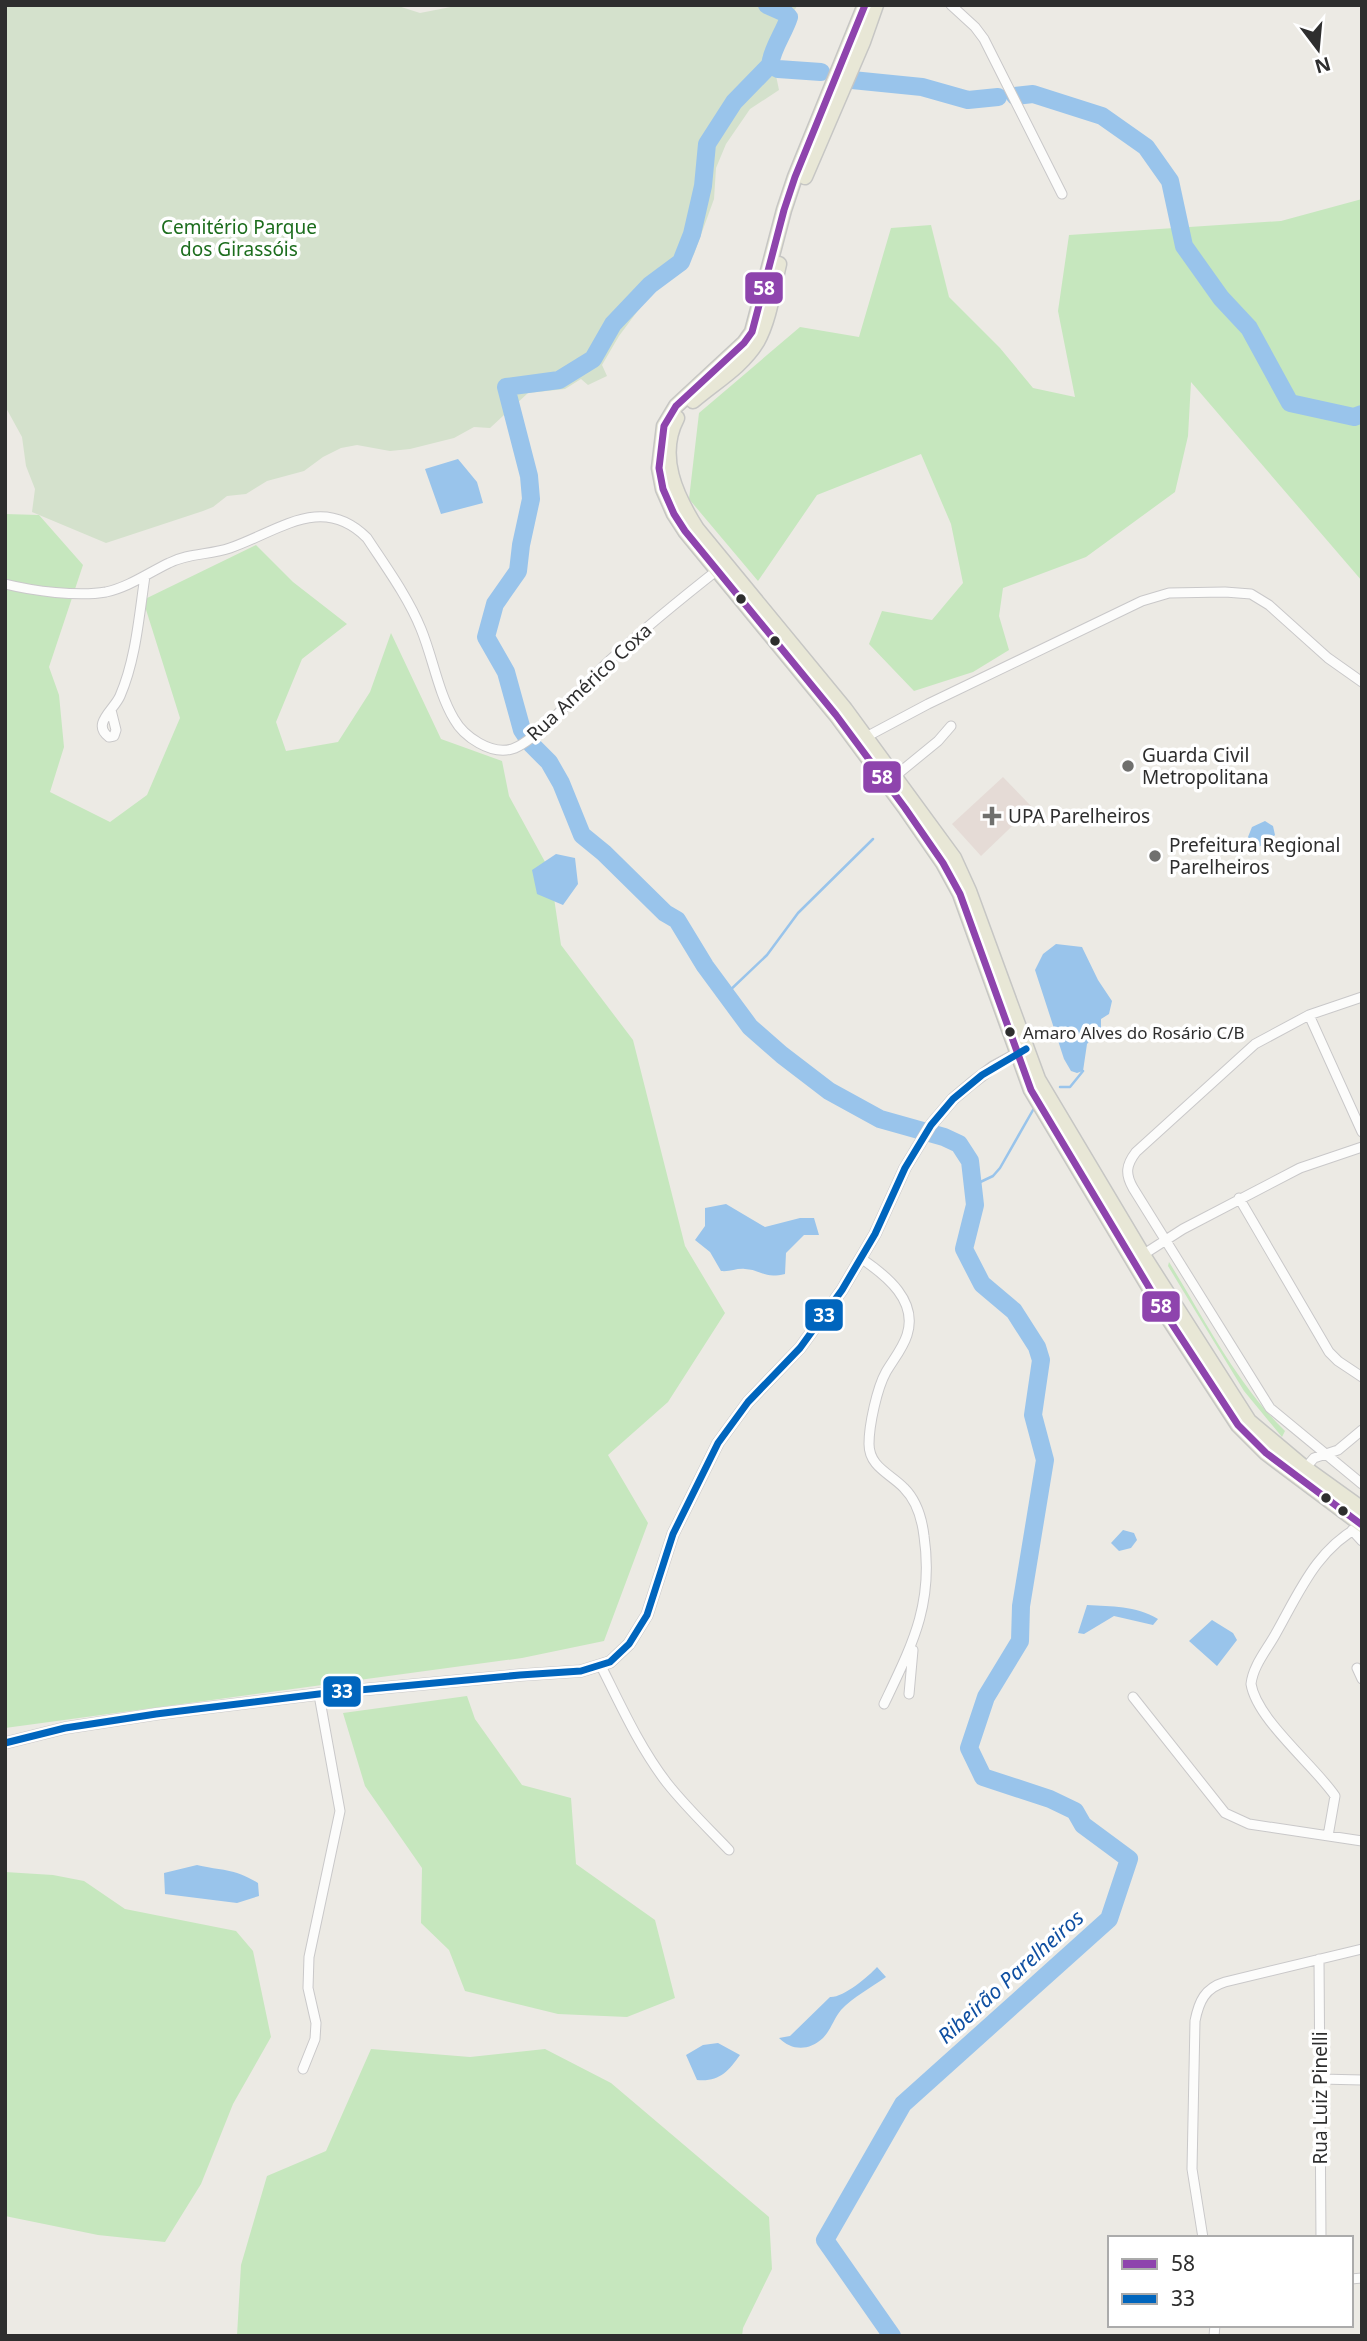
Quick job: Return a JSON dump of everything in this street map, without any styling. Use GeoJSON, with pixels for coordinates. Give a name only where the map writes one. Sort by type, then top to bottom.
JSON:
{"type":"FeatureCollection","features":[{"type":"Feature","properties":{"kind":"main road"},"geometry":{"type":"LineString","coordinates":[[722,567],[685,531],[663,489],[659,468],[661,437],[676,406],[744,343],[752,332],[795,177],[865,5]]}},
{"type":"Feature","properties":{"kind":"main road"},"geometry":{"type":"LineString","coordinates":[[876,5],[863,42],[800,188],[785,237],[764,327],[756,344],[676,419],[672,428],[670,467],[684,509],[722,567],[841,712],[925,836],[960,894],[1021,1051]]}},
{"type":"Feature","properties":{"kind":"main road"},"geometry":{"type":"LineString","coordinates":[[841,712],[866,737],[934,830],[961,873],[1043,1112],[1139,1258],[1182,1340],[1238,1425],[1266,1453],[1302,1472],[1359,1520]]}},
{"type":"Feature","properties":{"kind":"street"},"geometry":{"type":"LineString","coordinates":[[951,5],[984,39],[1062,194]]}},
{"type":"Feature","properties":{"kind":"street","name":"Rua Américo Coxa"},"geometry":{"type":"LineString","coordinates":[[5,584],[24,589],[106,592],[170,562],[228,549],[300,519],[329,516],[343,520],[356,527],[367,538],[420,625],[446,702],[460,728],[466,735],[497,750],[512,749],[534,736],[609,661],[722,567]]}},
{"type":"Feature","properties":{"kind":"street"},"geometry":{"type":"LineString","coordinates":[[111,709],[120,697],[129,669],[145,576]]}},
{"type":"Feature","properties":{"kind":"street"},"geometry":{"type":"LineString","coordinates":[[866,737],[1142,601],[1169,593],[1251,594],[1269,605],[1328,658],[1362,682]]}},
{"type":"Feature","properties":{"kind":"street"},"geometry":{"type":"LineString","coordinates":[[894,777],[938,741],[951,726]]}},
{"type":"Feature","properties":{"kind":"street"},"geometry":{"type":"LineString","coordinates":[[1362,997],[1309,1015],[1267,1036],[1230,1065],[1136,1152],[1126,1171],[1133,1188],[1259,1393],[1282,1420],[1362,1483]]}},
{"type":"Feature","properties":{"kind":"street"},"geometry":{"type":"LineString","coordinates":[[1309,1015],[1362,1132]]}},
{"type":"Feature","properties":{"kind":"street"},"geometry":{"type":"LineString","coordinates":[[5,1743],[111,1720],[319,1695],[520,1675],[567,1673],[601,1666],[624,1650],[643,1622],[654,1599],[672,1537],[718,1443],[748,1402],[800,1348],[862,1259],[911,1155],[931,1125],[961,1091],[993,1067],[1021,1051]]}},
{"type":"Feature","properties":{"kind":"street"},"geometry":{"type":"LineString","coordinates":[[1139,1258],[1239,1198],[1300,1168],[1362,1147]]}},
{"type":"Feature","properties":{"kind":"street"},"geometry":{"type":"LineString","coordinates":[[1239,1198],[1329,1352],[1338,1362],[1362,1377]]}},
{"type":"Feature","properties":{"kind":"street"},"geometry":{"type":"LineString","coordinates":[[862,1259],[877,1269],[901,1293],[908,1307],[910,1321],[907,1337],[885,1375],[873,1417],[869,1444],[873,1461],[904,1488],[923,1525],[927,1555],[926,1591],[914,1641],[908,1695]]}},
{"type":"Feature","properties":{"kind":"street"},"geometry":{"type":"LineString","coordinates":[[1302,1472],[1314,1458],[1338,1450],[1362,1430]]}},
{"type":"Feature","properties":{"kind":"street"},"geometry":{"type":"LineString","coordinates":[[1359,1520],[1362,1541]]}},
{"type":"Feature","properties":{"kind":"street"},"geometry":{"type":"LineString","coordinates":[[1328,1836],[1335,1796],[1273,1723],[1254,1696],[1251,1684],[1263,1654],[1300,1587],[1322,1556],[1359,1520]]}},
{"type":"Feature","properties":{"kind":"street"},"geometry":{"type":"LineString","coordinates":[[884,1704],[914,1641]]}},
{"type":"Feature","properties":{"kind":"street"},"geometry":{"type":"LineString","coordinates":[[601,1666],[626,1716],[666,1782],[729,1850]]}},
{"type":"Feature","properties":{"kind":"street"},"geometry":{"type":"LineString","coordinates":[[1357,1668],[1362,1679]]}},
{"type":"Feature","properties":{"kind":"street"},"geometry":{"type":"LineString","coordinates":[[303,2069],[314,2039],[316,2023],[308,1988],[309,1957],[340,1811],[319,1695]]}},
{"type":"Feature","properties":{"kind":"street"},"geometry":{"type":"LineString","coordinates":[[1133,1698],[1225,1813],[1249,1824],[1362,1840]]}},
{"type":"Feature","properties":{"kind":"street"},"geometry":{"type":"LineString","coordinates":[[1203,2236],[1192,2169],[1195,2035],[1198,2008],[1204,1994],[1213,1986],[1362,1949]]}},
{"type":"Feature","properties":{"kind":"street","name":"Rua Luiz Pinelli"},"geometry":{"type":"LineString","coordinates":[[1319,1959],[1321,2236]]}},
{"type":"Feature","properties":{"kind":"street"},"geometry":{"type":"LineString","coordinates":[[1320,2079],[1362,2080]]}},
{"type":"Feature","properties":{"kind":"shaded area","name":"UPA Parelheiros"},"geometry":{"type":"Polygon","coordinates":[[[1003,777],[1032,807],[981,856],[952,824],[1003,777]]]}},
{"type":"Feature","properties":{"kind":"green space","name":"Cemitério Parque dos Girassóis"},"geometry":{"type":"Polygon","coordinates":[[[5,5],[395,5],[420,13],[461,5],[798,5],[774,66],[779,90],[750,109],[726,144],[716,168],[714,199],[694,254],[683,270],[660,281],[619,336],[602,365],[607,376],[588,385],[581,379],[565,389],[528,393],[490,428],[474,427],[454,438],[390,451],[357,445],[341,448],[304,471],[267,481],[246,494],[227,496],[203,511],[106,543],[32,512],[35,489],[26,466],[22,437],[5,406],[5,5]]]}},
{"type":"Feature","properties":{"kind":"green space"},"geometry":{"type":"Polygon","coordinates":[[[1362,199],[1362,581],[1191,382],[1188,436],[1175,492],[1086,557],[1003,588],[999,616],[1009,650],[973,672],[914,691],[869,644],[882,611],[932,620],[963,583],[951,524],[921,454],[817,495],[758,581],[689,499],[699,413],[800,327],[859,337],[891,228],[931,225],[949,297],[1000,348],[1033,388],[1075,397],[1058,311],[1069,235],[1281,221],[1362,199]]]}},
{"type":"Feature","properties":{"kind":"green space"},"geometry":{"type":"Polygon","coordinates":[[[5,514],[39,515],[83,565],[49,667],[59,695],[64,747],[50,792],[110,822],[147,795],[180,718],[143,600],[256,545],[293,582],[347,624],[302,659],[276,722],[286,751],[338,742],[370,692],[391,633],[441,739],[502,761],[509,796],[550,871],[561,945],[633,1040],[685,1246],[725,1313],[668,1402],[608,1455],[648,1523],[604,1641],[522,1658],[5,1728],[5,514]]]}},
{"type":"Feature","properties":{"kind":"green space"},"geometry":{"type":"Polygon","coordinates":[[[1169,1262],[1236,1372],[1285,1431],[1282,1437],[1244,1391],[1168,1266],[1169,1262]]]}},
{"type":"Feature","properties":{"kind":"green space"},"geometry":{"type":"Polygon","coordinates":[[[467,1696],[475,1719],[522,1785],[571,1798],[576,1864],[655,1920],[675,1998],[627,2017],[558,2014],[465,1991],[449,1950],[421,1923],[422,1868],[365,1786],[343,1713],[467,1696]]]}},
{"type":"Feature","properties":{"kind":"green space"},"geometry":{"type":"Polygon","coordinates":[[[5,1872],[53,1875],[84,1881],[125,1909],[236,1931],[253,1951],[271,2037],[233,2104],[201,2184],[165,2242],[98,2235],[5,2216],[5,1872]]]}},
{"type":"Feature","properties":{"kind":"green space"},"geometry":{"type":"Polygon","coordinates":[[[371,2049],[470,2057],[545,2049],[611,2083],[769,2217],[772,2269],[743,2328],[742,2336],[237,2336],[241,2265],[267,2176],[326,2151],[371,2049]]]}},
{"type":"Feature","properties":{"kind":"water"},"geometry":{"type":"Polygon","coordinates":[[[458,459],[477,482],[483,503],[441,514],[425,469],[458,459]]]}},
{"type":"Feature","properties":{"kind":"water"},"geometry":{"type":"Polygon","coordinates":[[[1265,821],[1273,826],[1275,835],[1256,848],[1248,837],[1252,827],[1265,821]]]}},
{"type":"Feature","properties":{"kind":"water"},"geometry":{"type":"Polygon","coordinates":[[[556,854],[575,858],[578,884],[563,905],[537,894],[532,870],[556,854]]]}},
{"type":"Feature","properties":{"kind":"water"},"geometry":{"type":"Polygon","coordinates":[[[1056,944],[1082,947],[1112,1001],[1109,1014],[1101,1019],[1101,1028],[1087,1044],[1083,1071],[1077,1073],[1071,1071],[1064,1059],[1035,970],[1043,954],[1056,944]]]}},
{"type":"Feature","properties":{"kind":"water"},"geometry":{"type":"Polygon","coordinates":[[[726,1204],[765,1227],[800,1218],[814,1218],[819,1235],[804,1235],[786,1253],[785,1274],[767,1275],[742,1269],[721,1271],[710,1252],[695,1240],[705,1226],[705,1208],[726,1204]]]}},
{"type":"Feature","properties":{"kind":"water"},"geometry":{"type":"Polygon","coordinates":[[[1123,1530],[1134,1533],[1137,1540],[1131,1548],[1119,1551],[1111,1543],[1123,1530]]]}},
{"type":"Feature","properties":{"kind":"water"},"geometry":{"type":"Polygon","coordinates":[[[1087,1605],[1132,1609],[1158,1619],[1153,1625],[1114,1616],[1084,1634],[1078,1633],[1087,1605]]]}},
{"type":"Feature","properties":{"kind":"water"},"geometry":{"type":"Polygon","coordinates":[[[1212,1620],[1233,1633],[1237,1640],[1217,1666],[1189,1641],[1212,1620]]]}},
{"type":"Feature","properties":{"kind":"water"},"geometry":{"type":"Polygon","coordinates":[[[197,1865],[235,1872],[250,1878],[258,1883],[259,1896],[237,1903],[165,1894],[164,1873],[197,1865]]]}},
{"type":"Feature","properties":{"kind":"water"},"geometry":{"type":"Polygon","coordinates":[[[877,1967],[886,1977],[846,2005],[826,2035],[818,2042],[801,2048],[789,2045],[779,2038],[790,2036],[830,1997],[848,1991],[877,1967]]]}},
{"type":"Feature","properties":{"kind":"water"},"geometry":{"type":"Polygon","coordinates":[[[718,2043],[740,2055],[722,2075],[697,2080],[686,2055],[703,2045],[718,2043]]]}},
{"type":"Feature","properties":{"kind":"waterway","name":"Ribeirão Parelheiros"},"geometry":{"type":"LineString","coordinates":[[767,5],[789,17],[770,65],[734,102],[707,144],[703,186],[692,234],[681,262],[650,285],[613,324],[593,359],[559,380],[506,387],[529,476],[531,499],[518,571],[495,604],[486,637],[506,672],[522,730],[549,762],[561,783],[582,835],[665,913],[677,920],[705,966],[750,1027],[829,1091],[880,1119],[944,1137],[959,1144],[970,1161],[975,1205],[964,1249],[982,1284],[1014,1311],[1037,1347],[1041,1360],[1033,1415],[1045,1460],[1021,1606],[1020,1641],[986,1697],[969,1748],[983,1777],[1050,1799],[1075,1811],[1083,1825],[1129,1859],[1109,1919],[903,2104],[825,2240],[892,2336]]}},
{"type":"Feature","properties":{"kind":"waterway"},"geometry":{"type":"LineString","coordinates":[[770,65],[778,69],[821,72]]}},
{"type":"Feature","properties":{"kind":"waterway"},"geometry":{"type":"LineString","coordinates":[[852,80],[922,87],[968,100],[998,97]]}},
{"type":"Feature","properties":{"kind":"waterway"},"geometry":{"type":"LineString","coordinates":[[1015,96],[1033,94],[1102,116],[1146,147],[1170,181],[1184,246],[1221,298],[1249,328],[1290,403],[1354,417],[1362,414]]}},
{"type":"Feature","properties":{"kind":"waterway"},"geometry":{"type":"LineString","coordinates":[[725,995],[767,955],[798,913],[873,839]]}},
{"type":"Feature","properties":{"kind":"waterway"},"geometry":{"type":"LineString","coordinates":[[1060,1087],[1070,1087],[1083,1071]]}},
{"type":"Feature","properties":{"kind":"waterway"},"geometry":{"type":"LineString","coordinates":[[974,1185],[993,1176],[1000,1168],[1033,1110]]}},
{"type":"Feature","properties":{"kind":"transit line","name":"58"},"geometry":{"type":"LineString","coordinates":[[865,5],[795,177],[752,332],[744,343],[676,406],[664,426],[659,468],[663,489],[685,531],[836,715],[943,863],[960,894],[1031,1090],[1159,1304],[1238,1425],[1266,1453],[1362,1525]]}},
{"type":"Feature","properties":{"kind":"transit line","name":"33"},"geometry":{"type":"LineString","coordinates":[[5,1743],[65,1728],[156,1714],[327,1693],[581,1671],[610,1662],[629,1644],[647,1615],[673,1534],[718,1443],[748,1402],[800,1348],[842,1290],[875,1234],[905,1168],[931,1125],[953,1099],[982,1075],[1026,1049]]}},
{"type":"Feature","properties":{"kind":"place","name":"Guarda Civil Metropolitana"},"geometry":{"type":"Point","coordinates":[1128,766]}},
{"type":"Feature","properties":{"kind":"place","name":"UPA Parelheiros"},"geometry":{"type":"Point","coordinates":[992,816]}},
{"type":"Feature","properties":{"kind":"place","name":"Prefeitura Regional Parelheiros"},"geometry":{"type":"Point","coordinates":[1155,856]}},
{"type":"Feature","properties":{"kind":"place","name":"Amaro Alves do Rosário C/B"},"geometry":{"type":"Point","coordinates":[1010,1032]}}]}
